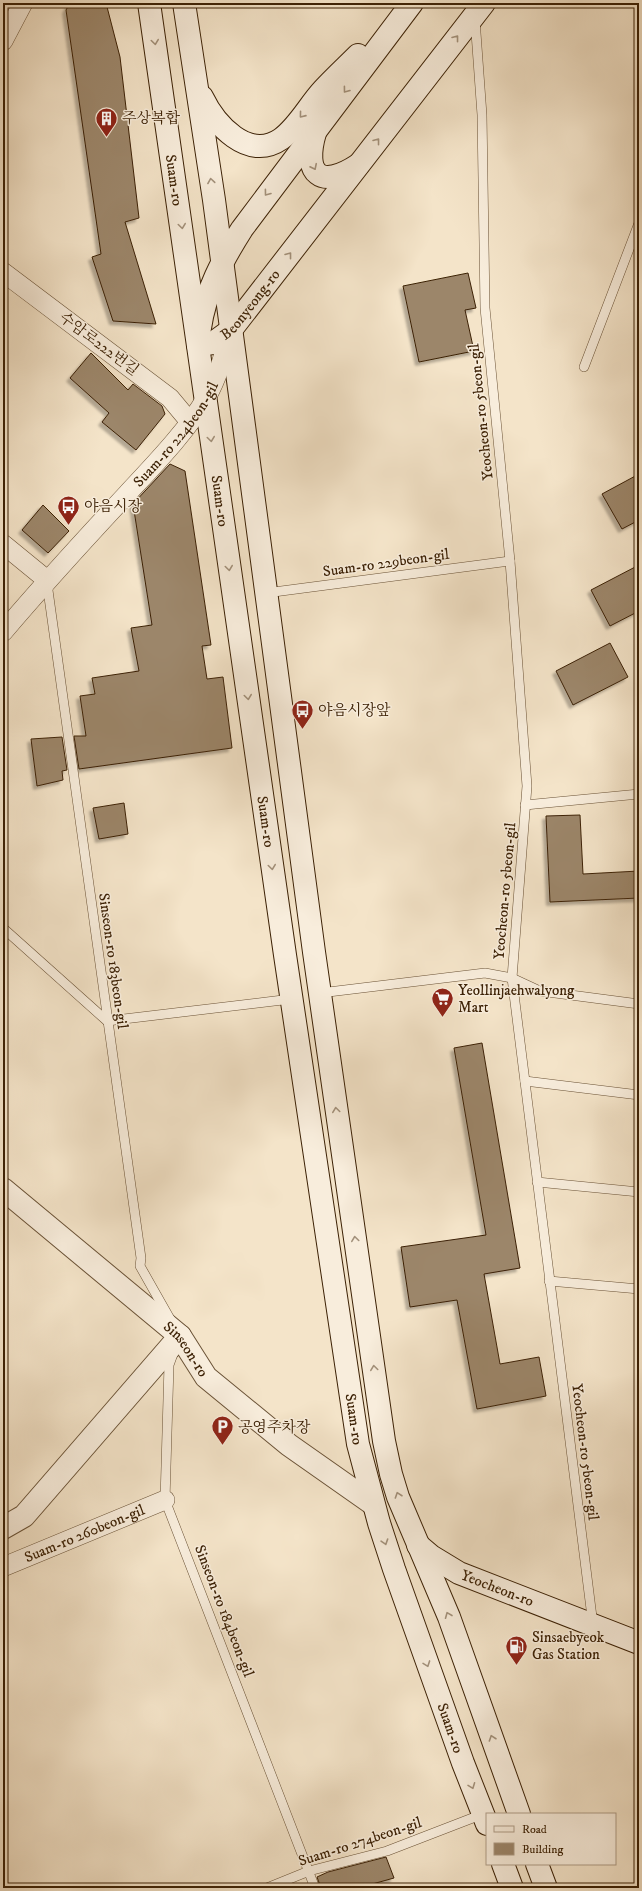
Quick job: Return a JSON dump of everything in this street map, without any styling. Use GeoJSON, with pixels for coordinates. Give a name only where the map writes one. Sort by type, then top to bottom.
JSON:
{"type":"FeatureCollection","features":[{"type":"Feature","properties":{"kind":"main road","name":"Suam-ro"},"geometry":{"type":"LineString","coordinates":[[150,3],[291,998],[358,1444],[373,1504],[414,1629],[485,1819]]}},
{"type":"Feature","properties":{"kind":"main road","name":"Suam-ro"},"geometry":{"type":"LineString","coordinates":[[184,3],[222,262],[320,993],[384,1441],[393,1482],[449,1617],[519,1813]]}},
{"type":"Feature","properties":{"kind":"main road","name":"Beonyeong-ro"},"geometry":{"type":"LineString","coordinates":[[410,5],[250,216],[222,262],[208,295],[201,322],[198,345],[213,343],[231,330],[479,9]]}},
{"type":"Feature","properties":{"kind":"main road"},"geometry":{"type":"LineString","coordinates":[[195,81],[209,111],[226,131],[245,143],[264,145],[274,143],[291,129],[323,90],[410,5]]}},
{"type":"Feature","properties":{"kind":"main road"},"geometry":{"type":"LineString","coordinates":[[315,130],[310,155],[311,165],[317,174],[327,178],[334,177],[347,172],[359,164]]}},
{"type":"Feature","properties":{"kind":"main road","name":"Sinseon-ro"},"geometry":{"type":"LineString","coordinates":[[3,1189],[180,1336],[206,1377],[289,1445],[373,1504]]}},
{"type":"Feature","properties":{"kind":"main road"},"geometry":{"type":"LineString","coordinates":[[3,1528],[24,1516],[180,1336]]}},
{"type":"Feature","properties":{"kind":"main road","name":"Yeocheon-ro"},"geometry":{"type":"LineString","coordinates":[[373,1504],[431,1556],[459,1573],[639,1643]]}},
{"type":"Feature","properties":{"kind":"main road"},"geometry":{"type":"LineString","coordinates":[[503,1865],[512,1888]]}},
{"type":"Feature","properties":{"kind":"main road"},"geometry":{"type":"LineString","coordinates":[[537,1865],[546,1888]]}},
{"type":"Feature","properties":{"kind":"street"},"geometry":{"type":"LineString","coordinates":[[3,41],[23,3]]}},
{"type":"Feature","properties":{"kind":"street","name":"수암로222번길"},"geometry":{"type":"LineString","coordinates":[[3,272],[170,398],[190,422]]}},
{"type":"Feature","properties":{"kind":"street","name":"Suam-ro 224beon-gil"},"geometry":{"type":"LineString","coordinates":[[3,632],[47,580],[143,476],[190,422],[206,399],[220,367],[231,330]]}},
{"type":"Feature","properties":{"kind":"street"},"geometry":{"type":"LineString","coordinates":[[3,544],[47,580]]}},
{"type":"Feature","properties":{"kind":"street","name":"Suam-ro 260beon-gil"},"geometry":{"type":"LineString","coordinates":[[3,1566],[165,1500]]}},
{"type":"Feature","properties":{"kind":"lane","name":"Yeocheon-ro 5beon-gil"},"geometry":{"type":"LineString","coordinates":[[479,9],[485,308],[510,561],[527,786],[512,978],[593,1626]]}},
{"type":"Feature","properties":{"kind":"lane"},"geometry":{"type":"LineString","coordinates":[[584,367],[639,223]]}},
{"type":"Feature","properties":{"kind":"lane","name":"Suam-ro 229beon-gil"},"geometry":{"type":"LineString","coordinates":[[266,593],[510,561]]}},
{"type":"Feature","properties":{"kind":"lane","name":"Sinseon-ro 183beon-gil"},"geometry":{"type":"LineString","coordinates":[[47,580],[141,1258],[140,1266],[180,1336]]}},
{"type":"Feature","properties":{"kind":"lane","name":"Yeocheon-ro 5beon-gil"},"geometry":{"type":"LineString","coordinates":[[525,805],[639,794]]}},
{"type":"Feature","properties":{"kind":"lane"},"geometry":{"type":"LineString","coordinates":[[3,928],[107,1021],[291,998]]}},
{"type":"Feature","properties":{"kind":"lane"},"geometry":{"type":"LineString","coordinates":[[320,993],[485,973],[512,978]]}},
{"type":"Feature","properties":{"kind":"lane","name":"Yeocheon-ro 5beon-gil"},"geometry":{"type":"LineString","coordinates":[[512,978],[540,991],[639,1004]]}},
{"type":"Feature","properties":{"kind":"lane"},"geometry":{"type":"LineString","coordinates":[[524,1081],[639,1095]]}},
{"type":"Feature","properties":{"kind":"lane"},"geometry":{"type":"LineString","coordinates":[[537,1182],[639,1192]]}},
{"type":"Feature","properties":{"kind":"lane"},"geometry":{"type":"LineString","coordinates":[[550,1281],[639,1289]]}},
{"type":"Feature","properties":{"kind":"lane","name":"Sinseon-ro 184beon-gil"},"geometry":{"type":"LineString","coordinates":[[180,1336],[169,1365],[165,1500],[315,1888]]}},
{"type":"Feature","properties":{"kind":"lane","name":"Suam-ro 274beon-gil"},"geometry":{"type":"LineString","coordinates":[[267,1888],[309,1871],[387,1851],[485,1819]]}},
{"type":"Feature","properties":{"kind":"building","name":"주상복합"},"geometry":{"type":"Polygon","coordinates":[[[70,3],[106,3],[120,57],[139,218],[125,222],[156,324],[113,321],[92,257],[101,254],[66,10],[70,3]]]}},
{"type":"Feature","properties":{"kind":"building"},"geometry":{"type":"Polygon","coordinates":[[[468,273],[476,308],[465,310],[474,351],[419,362],[403,286],[468,273]]]}},
{"type":"Feature","properties":{"kind":"building"},"geometry":{"type":"Polygon","coordinates":[[[91,353],[128,390],[133,384],[162,406],[165,414],[136,450],[102,422],[109,413],[70,378],[91,353]]]}},
{"type":"Feature","properties":{"kind":"building"},"geometry":{"type":"Polygon","coordinates":[[[170,464],[185,471],[211,645],[202,646],[207,679],[223,677],[232,748],[79,769],[74,736],[86,736],[80,696],[95,694],[92,678],[139,671],[131,628],[152,625],[133,504],[170,464]]]}},
{"type":"Feature","properties":{"kind":"building"},"geometry":{"type":"Polygon","coordinates":[[[639,474],[639,520],[622,529],[602,494],[639,474]]]}},
{"type":"Feature","properties":{"kind":"building"},"geometry":{"type":"Polygon","coordinates":[[[43,505],[69,531],[48,553],[22,530],[43,505]]]}},
{"type":"Feature","properties":{"kind":"building"},"geometry":{"type":"Polygon","coordinates":[[[639,565],[639,611],[610,626],[591,590],[639,565]]]}},
{"type":"Feature","properties":{"kind":"building"},"geometry":{"type":"Polygon","coordinates":[[[610,643],[628,677],[573,705],[556,671],[610,643]]]}},
{"type":"Feature","properties":{"kind":"building"},"geometry":{"type":"Polygon","coordinates":[[[62,737],[67,770],[62,771],[63,780],[37,786],[31,739],[62,737]]]}},
{"type":"Feature","properties":{"kind":"building"},"geometry":{"type":"Polygon","coordinates":[[[124,803],[128,834],[99,839],[93,808],[124,803]]]}},
{"type":"Feature","properties":{"kind":"building"},"geometry":{"type":"Polygon","coordinates":[[[580,815],[583,874],[639,871],[639,898],[550,902],[546,816],[580,815]]]}},
{"type":"Feature","properties":{"kind":"building"},"geometry":{"type":"Polygon","coordinates":[[[482,1043],[520,1268],[484,1274],[500,1364],[539,1357],[546,1396],[477,1409],[457,1300],[410,1307],[401,1247],[486,1235],[454,1048],[482,1043]]]}},
{"type":"Feature","properties":{"kind":"building"},"geometry":{"type":"Polygon","coordinates":[[[386,1857],[394,1878],[358,1888],[321,1888],[317,1877],[328,1872],[386,1857]]]}},
{"type":"Feature","properties":{"kind":"place","name":"주상복합"},"geometry":{"type":"Point","coordinates":[107,138]}},
{"type":"Feature","properties":{"kind":"place","name":"야음시장"},"geometry":{"type":"Point","coordinates":[68,526]}},
{"type":"Feature","properties":{"kind":"place","name":"야음시장앞"},"geometry":{"type":"Point","coordinates":[303,730]}},
{"type":"Feature","properties":{"kind":"place","name":"Yeollinjaehwalyong Mart"},"geometry":{"type":"Point","coordinates":[442,1018]}},
{"type":"Feature","properties":{"kind":"place","name":"공영주차장"},"geometry":{"type":"Point","coordinates":[223,1446]}},
{"type":"Feature","properties":{"kind":"place","name":"Sinsaebyeok Gas Station"},"geometry":{"type":"Point","coordinates":[517,1666]}}]}
